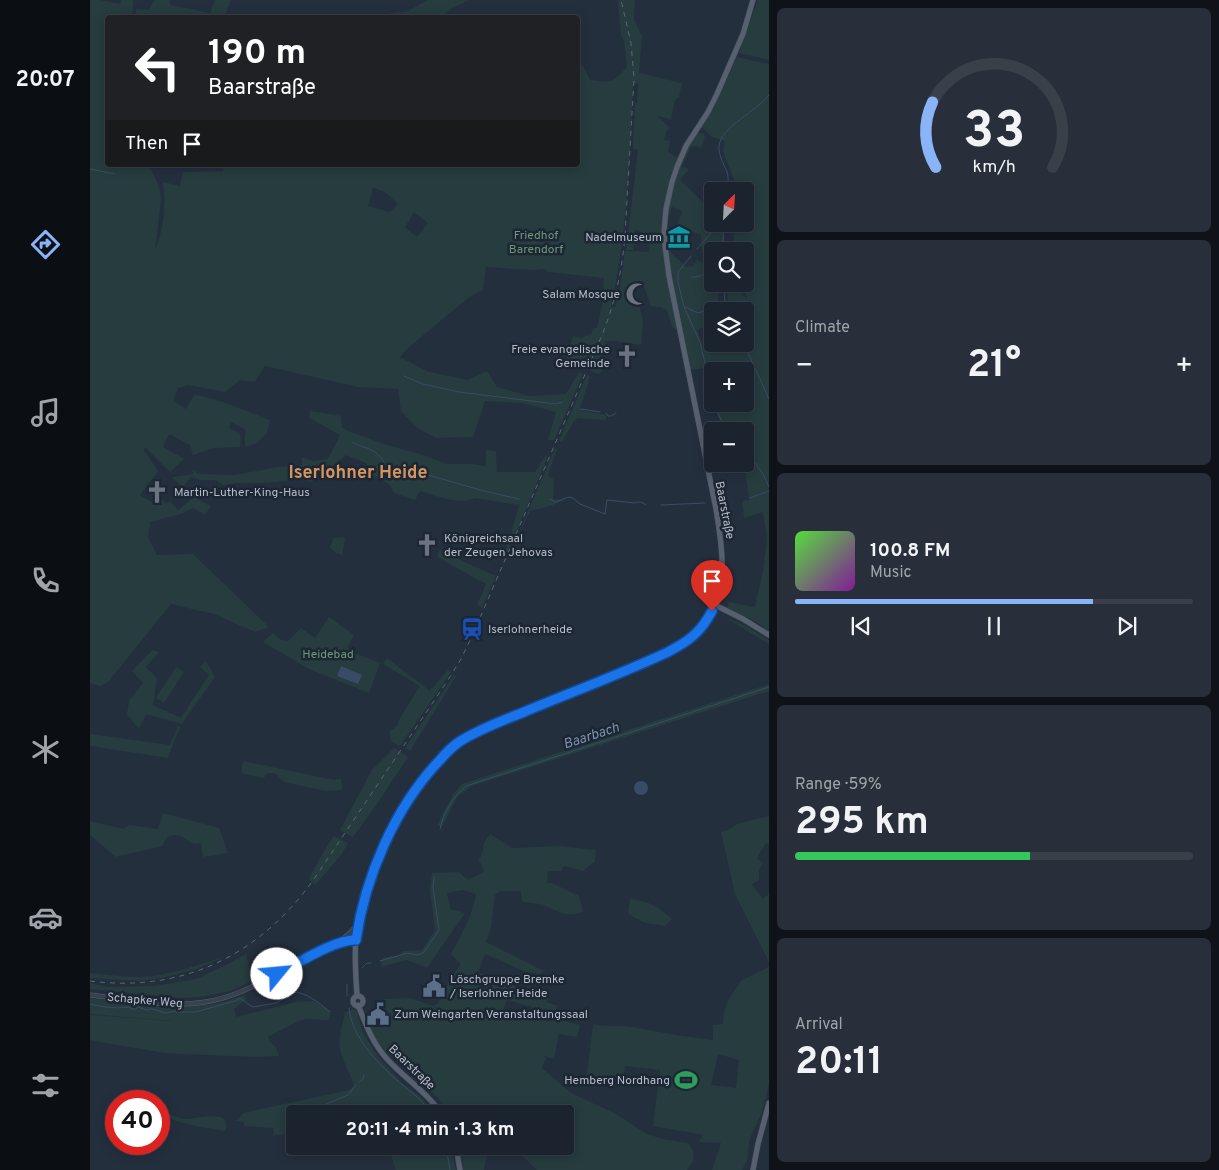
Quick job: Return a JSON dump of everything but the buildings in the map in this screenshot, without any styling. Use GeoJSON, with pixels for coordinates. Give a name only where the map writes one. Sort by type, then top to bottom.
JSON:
{"type":"FeatureCollection","features":[{"type":"Feature","properties":{"kind":"main road","name":"Baarstraße"},"geometry":{"type":"LineString","coordinates":[[435,1105],[380,1050],[370,1034],[358,1006],[363,1000],[357,996],[355,960],[358,924],[370,881],[394,825],[409,799],[425,777],[443,756],[458,743],[489,726],[673,650],[696,634],[704,625],[715,605],[722,582],[722,547],[716,509],[672,294],[664,246],[664,232],[668,200],[677,167],[686,146],[717,94],[743,34],[754,1]]}},
{"type":"Feature","properties":{"kind":"main road"},"geometry":{"type":"LineString","coordinates":[[715,605],[769,634]]}},
{"type":"Feature","properties":{"kind":"main road"},"geometry":{"type":"LineString","coordinates":[[753,1170],[769,1103]]}},
{"type":"Feature","properties":{"kind":"main road"},"geometry":{"type":"LineString","coordinates":[[458,1155],[460,1170]]}},
{"type":"Feature","properties":{"kind":"street","name":"Schapker Weg"},"geometry":{"type":"LineString","coordinates":[[90,995],[170,1004],[197,1003],[230,996],[248,989],[337,943],[358,924]]}},
{"type":"Feature","properties":{"kind":"street","name":"Schapker Weg"},"geometry":{"type":"LineString","coordinates":[[337,943],[356,940]]}},
{"type":"Feature","properties":{"kind":"green space","name":"Friedhof Barendorf"},"geometry":{"type":"Polygon","coordinates":[[[90,0],[120,4],[121,0],[133,0],[132,15],[105,15],[105,167],[150,167],[161,195],[155,250],[164,217],[163,182],[180,186],[183,172],[223,171],[224,167],[580,167],[580,65],[583,66],[590,80],[603,81],[615,79],[627,67],[624,41],[621,35],[618,0],[635,0],[634,20],[642,36],[639,73],[682,83],[679,97],[675,100],[671,119],[657,116],[669,127],[664,140],[670,141],[668,152],[678,158],[667,188],[671,189],[682,160],[697,133],[703,133],[705,136],[700,148],[691,147],[682,166],[689,169],[680,180],[704,201],[704,232],[724,232],[723,242],[704,242],[704,255],[702,253],[701,235],[677,226],[682,211],[672,207],[667,221],[669,251],[686,267],[693,266],[697,260],[704,264],[704,292],[718,292],[718,302],[704,302],[704,327],[697,330],[704,352],[754,352],[754,302],[728,302],[727,292],[741,292],[747,299],[746,292],[754,292],[754,242],[735,242],[734,232],[754,232],[754,182],[734,182],[723,151],[725,141],[712,137],[702,127],[720,95],[737,57],[769,64],[769,631],[755,621],[727,608],[729,602],[755,607],[763,571],[767,539],[763,512],[744,518],[742,501],[749,500],[745,472],[754,472],[754,422],[720,422],[716,412],[754,412],[754,362],[704,362],[704,368],[690,370],[678,330],[672,327],[667,310],[651,306],[642,281],[625,293],[639,305],[643,321],[641,345],[605,341],[604,367],[599,374],[589,370],[597,348],[595,348],[586,369],[565,362],[573,336],[581,338],[591,334],[593,328],[597,328],[603,301],[604,278],[548,272],[545,269],[486,267],[483,290],[468,298],[408,348],[400,357],[429,372],[468,380],[487,371],[497,387],[529,396],[566,394],[579,372],[583,374],[554,440],[548,440],[556,412],[522,403],[485,401],[473,437],[436,438],[417,428],[401,411],[398,389],[358,387],[265,366],[255,382],[240,380],[225,392],[188,385],[178,388],[173,401],[186,409],[194,395],[223,402],[270,420],[267,433],[257,443],[245,447],[246,430],[231,422],[229,428],[240,433],[240,447],[214,448],[193,455],[190,445],[169,434],[163,447],[184,459],[170,472],[145,447],[144,450],[158,471],[140,495],[158,504],[162,500],[167,503],[170,501],[178,510],[194,497],[211,506],[205,515],[193,508],[181,514],[150,522],[148,537],[157,555],[193,554],[269,627],[255,632],[214,614],[171,604],[108,682],[100,686],[90,683],[90,0]],[[638,83],[633,84],[624,224],[611,306],[616,307],[625,251],[649,252],[650,238],[635,229],[633,250],[626,250],[638,150],[633,149],[635,104],[637,102],[638,83]],[[373,187],[368,206],[390,212],[398,204],[386,193],[373,187]],[[414,212],[405,227],[417,237],[428,223],[414,212]]]}},
{"type":"Feature","properties":{"kind":"green space"},"geometry":{"type":"Polygon","coordinates":[[[155,0],[170,0],[170,5],[210,13],[215,0],[231,0],[225,15],[136,15],[136,9],[148,10],[155,0]]]}},
{"type":"Feature","properties":{"kind":"green space"},"geometry":{"type":"Polygon","coordinates":[[[428,0],[470,0],[452,8],[444,15],[379,15],[408,11],[428,0]]]}},
{"type":"Feature","properties":{"kind":"green space"},"geometry":{"type":"Polygon","coordinates":[[[758,0],[769,0],[769,60],[739,53],[758,0]]]}},
{"type":"Feature","properties":{"kind":"green space"},"geometry":{"type":"Polygon","coordinates":[[[587,375],[590,377],[580,408],[584,411],[606,415],[606,420],[578,418],[574,421],[562,442],[559,441],[587,375]]]}},
{"type":"Feature","properties":{"kind":"green space"},"geometry":{"type":"Polygon","coordinates":[[[310,411],[341,416],[342,427],[348,431],[447,464],[486,466],[486,450],[496,451],[497,472],[535,472],[546,455],[544,466],[507,554],[503,555],[519,505],[474,498],[462,501],[420,491],[415,500],[394,493],[389,484],[370,474],[366,463],[346,455],[320,479],[308,482],[299,477],[285,481],[223,485],[215,480],[200,480],[191,477],[183,487],[172,478],[193,474],[193,470],[198,474],[235,475],[278,467],[302,465],[302,457],[313,461],[328,459],[340,435],[309,418],[310,411]]]}},
{"type":"Feature","properties":{"kind":"green space"},"geometry":{"type":"Polygon","coordinates":[[[555,448],[557,449],[548,475],[554,480],[553,499],[565,500],[530,511],[516,540],[555,448]]]}},
{"type":"Feature","properties":{"kind":"green space"},"geometry":{"type":"Polygon","coordinates":[[[344,537],[342,555],[330,547],[334,538],[344,537]]]}},
{"type":"Feature","properties":{"kind":"green space"},"geometry":{"type":"Polygon","coordinates":[[[440,549],[496,576],[482,608],[477,605],[486,584],[437,557],[440,549]]]}},
{"type":"Feature","properties":{"kind":"green space"},"geometry":{"type":"Polygon","coordinates":[[[723,616],[748,627],[769,640],[769,644],[723,616]]]}},
{"type":"Feature","properties":{"kind":"green space","name":"Heidebad"},"geometry":{"type":"Polygon","coordinates":[[[329,617],[354,635],[348,647],[352,652],[380,663],[369,693],[309,669],[263,642],[273,633],[281,640],[288,641],[301,628],[315,638],[329,617]]]}},
{"type":"Feature","properties":{"kind":"green space"},"geometry":{"type":"Polygon","coordinates":[[[153,650],[159,652],[146,667],[157,678],[153,705],[181,718],[209,675],[200,667],[206,661],[215,677],[182,724],[146,714],[139,729],[127,714],[129,701],[143,683],[132,671],[153,650]]]}},
{"type":"Feature","properties":{"kind":"green space"},"geometry":{"type":"Polygon","coordinates":[[[387,658],[430,691],[448,670],[451,672],[400,746],[391,741],[389,732],[397,726],[420,686],[383,664],[387,658]]]}},
{"type":"Feature","properties":{"kind":"green space"},"geometry":{"type":"Polygon","coordinates":[[[176,667],[184,672],[164,703],[156,698],[176,667]]]}},
{"type":"Feature","properties":{"kind":"green space"},"geometry":{"type":"Polygon","coordinates":[[[454,675],[456,676],[410,751],[405,748],[454,675]]]}},
{"type":"Feature","properties":{"kind":"green space"},"geometry":{"type":"Polygon","coordinates":[[[769,684],[769,691],[472,786],[457,797],[442,827],[437,825],[454,793],[462,784],[769,684]]]}},
{"type":"Feature","properties":{"kind":"green space"},"geometry":{"type":"Polygon","coordinates":[[[176,726],[181,727],[168,758],[90,746],[90,734],[170,745],[177,728],[176,726]]]}},
{"type":"Feature","properties":{"kind":"green space"},"geometry":{"type":"Polygon","coordinates":[[[394,748],[408,757],[353,837],[340,830],[372,770],[394,748]]]}},
{"type":"Feature","properties":{"kind":"green space"},"geometry":{"type":"Polygon","coordinates":[[[243,761],[334,780],[341,779],[342,790],[326,791],[284,782],[275,773],[267,773],[264,778],[241,773],[243,761]]]}},
{"type":"Feature","properties":{"kind":"green space"},"geometry":{"type":"Polygon","coordinates":[[[163,813],[219,828],[228,853],[203,857],[201,843],[192,843],[181,836],[175,835],[167,837],[162,846],[116,857],[90,835],[90,821],[123,829],[129,825],[158,829],[163,813]]]}},
{"type":"Feature","properties":{"kind":"green space"},"geometry":{"type":"Polygon","coordinates":[[[769,816],[769,844],[766,843],[757,858],[763,863],[759,871],[759,880],[752,884],[763,899],[769,894],[769,962],[735,894],[721,832],[737,824],[769,816]]]}},
{"type":"Feature","properties":{"kind":"green space"},"geometry":{"type":"Polygon","coordinates":[[[490,834],[512,848],[558,846],[596,850],[595,861],[583,871],[564,866],[561,871],[548,871],[547,883],[552,883],[579,896],[583,911],[567,914],[541,904],[522,902],[521,891],[501,891],[495,895],[491,928],[486,942],[544,971],[540,974],[526,972],[485,954],[478,972],[510,985],[550,994],[547,1002],[557,1006],[553,1018],[580,1025],[577,1037],[559,1034],[554,1059],[541,1055],[546,1058],[542,1068],[571,1093],[616,1114],[645,1133],[662,1139],[688,1143],[693,1150],[694,1160],[687,1170],[537,1170],[520,1155],[574,1155],[574,1105],[442,1105],[436,1096],[379,1045],[370,1027],[389,1021],[383,999],[410,998],[433,1006],[438,1003],[451,978],[461,964],[451,954],[463,932],[476,894],[462,890],[447,893],[450,909],[465,913],[427,968],[407,960],[381,967],[382,958],[399,955],[403,951],[422,950],[435,930],[430,890],[432,873],[459,872],[468,880],[484,872],[479,859],[484,843],[490,834]],[[507,1000],[503,1010],[529,1018],[532,1007],[507,1000]]]}},
{"type":"Feature","properties":{"kind":"green space"},"geometry":{"type":"Polygon","coordinates":[[[334,836],[348,843],[342,854],[315,885],[309,879],[334,836]]]}},
{"type":"Feature","properties":{"kind":"green space"},"geometry":{"type":"Polygon","coordinates":[[[630,899],[653,905],[672,919],[665,926],[646,923],[628,914],[630,899]]]}},
{"type":"Feature","properties":{"kind":"green space"},"geometry":{"type":"Polygon","coordinates":[[[246,954],[252,981],[230,991],[200,997],[179,998],[90,989],[90,983],[107,987],[155,986],[196,979],[246,954]]]}},
{"type":"Feature","properties":{"kind":"green space"},"geometry":{"type":"Polygon","coordinates":[[[224,957],[196,969],[141,981],[90,978],[90,973],[135,977],[162,975],[224,957]]]}},
{"type":"Feature","properties":{"kind":"green space"},"geometry":{"type":"Polygon","coordinates":[[[769,967],[769,1084],[762,1113],[750,1138],[748,1158],[742,1170],[712,1170],[721,1143],[699,1142],[703,1135],[653,1126],[660,1070],[625,1066],[622,1087],[586,1083],[593,1024],[632,1027],[713,1040],[713,1025],[723,1024],[724,1011],[730,997],[742,980],[769,967]],[[718,1054],[711,1085],[736,1088],[739,1060],[718,1054]]]}},
{"type":"Feature","properties":{"kind":"green space"},"geometry":{"type":"Polygon","coordinates":[[[245,995],[246,999],[234,1009],[236,1017],[296,1002],[313,1001],[331,1011],[328,1020],[305,1019],[268,1037],[270,1042],[276,1047],[279,1056],[257,1057],[164,1053],[90,1040],[90,1015],[173,1021],[90,1014],[90,998],[170,1008],[214,1004],[245,995]]]}},
{"type":"Feature","properties":{"kind":"green space"},"geometry":{"type":"Polygon","coordinates":[[[356,1009],[363,1033],[379,1058],[401,1082],[429,1105],[286,1105],[286,1134],[274,1135],[273,1128],[244,1126],[244,1122],[236,1121],[243,1113],[349,1090],[354,1086],[340,1048],[345,1012],[356,1009]]]}},
{"type":"Feature","properties":{"kind":"green space"},"geometry":{"type":"Polygon","coordinates":[[[170,1113],[185,1119],[211,1116],[221,1117],[226,1122],[226,1131],[195,1126],[170,1119],[170,1113]]]}},
{"type":"Feature","properties":{"kind":"green space"},"geometry":{"type":"Polygon","coordinates":[[[391,1155],[453,1155],[456,1170],[396,1170],[391,1155]]]}},
{"type":"Feature","properties":{"kind":"green space"},"geometry":{"type":"Polygon","coordinates":[[[462,1155],[486,1155],[484,1170],[463,1170],[462,1155]]]}},
{"type":"Feature","properties":{"kind":"water"},"geometry":{"type":"Polygon","coordinates":[[[341,666],[362,675],[358,684],[337,676],[341,666]]]}},
{"type":"Feature","properties":{"kind":"water"},"geometry":{"type":"Polygon","coordinates":[[[638,781],[644,781],[648,788],[644,795],[638,795],[634,791],[634,785],[638,781]]]}},
{"type":"Feature","properties":{"kind":"waterway","name":"Baarbach"},"geometry":{"type":"LineString","coordinates":[[728,182],[728,175],[720,156],[719,146],[721,139],[726,132],[769,95]]}},
{"type":"Feature","properties":{"kind":"waterway"},"geometry":{"type":"LineString","coordinates":[[90,169],[115,174]]}},
{"type":"Feature","properties":{"kind":"waterway"},"geometry":{"type":"LineString","coordinates":[[697,249],[712,232]]}},
{"type":"Feature","properties":{"kind":"waterway","name":"Baarbach"},"geometry":{"type":"LineString","coordinates":[[723,242],[724,232]]}},
{"type":"Feature","properties":{"kind":"waterway"},"geometry":{"type":"LineString","coordinates":[[691,256],[678,272],[678,282],[684,307],[700,342],[705,362]]}},
{"type":"Feature","properties":{"kind":"waterway"},"geometry":{"type":"LineString","coordinates":[[692,277],[704,274]]}},
{"type":"Feature","properties":{"kind":"waterway","name":"Baarbach"},"geometry":{"type":"LineString","coordinates":[[724,292],[725,302]]}},
{"type":"Feature","properties":{"kind":"waterway"},"geometry":{"type":"LineString","coordinates":[[685,307],[698,313],[704,311]]}},
{"type":"Feature","properties":{"kind":"waterway","name":"Baarbach"},"geometry":{"type":"LineString","coordinates":[[748,352],[769,399]]}},
{"type":"Feature","properties":{"kind":"waterway"},"geometry":{"type":"LineString","coordinates":[[404,376],[423,384],[459,392],[556,404],[563,402]]}},
{"type":"Feature","properties":{"kind":"waterway"},"geometry":{"type":"LineString","coordinates":[[581,409],[600,412]]}},
{"type":"Feature","properties":{"kind":"waterway"},"geometry":{"type":"LineString","coordinates":[[718,412],[722,422]]}},
{"type":"Feature","properties":{"kind":"waterway"},"geometry":{"type":"LineString","coordinates":[[606,413],[608,416],[616,413]]}},
{"type":"Feature","properties":{"kind":"waterway"},"geometry":{"type":"LineString","coordinates":[[352,442],[377,454],[389,471],[414,471],[519,499]]}},
{"type":"Feature","properties":{"kind":"waterway"},"geometry":{"type":"LineString","coordinates":[[754,462],[769,487]]}},
{"type":"Feature","properties":{"kind":"waterway"},"geometry":{"type":"LineString","coordinates":[[750,498],[769,491]]}},
{"type":"Feature","properties":{"kind":"waterway"},"geometry":{"type":"LineString","coordinates":[[549,499],[556,502],[568,497],[573,498],[580,504],[605,514],[607,500],[640,502],[646,505]]}},
{"type":"Feature","properties":{"kind":"waterway"},"geometry":{"type":"LineString","coordinates":[[661,505],[705,503]]}},
{"type":"Feature","properties":{"kind":"waterway","name":"Baarbach"},"geometry":{"type":"LineString","coordinates":[[440,829],[450,805],[466,786],[769,687]]}},
{"type":"Feature","properties":{"kind":"waterway","name":"Baarbach"},"geometry":{"type":"LineString","coordinates":[[380,961],[408,953],[417,955],[423,953],[439,930],[433,887],[434,877]]}},
{"type":"Feature","properties":{"kind":"waterway","name":"Baarbach"},"geometry":{"type":"LineString","coordinates":[[362,968],[367,963],[371,963]]}},
{"type":"Feature","properties":{"kind":"waterway","name":"Baarbach"},"geometry":{"type":"LineString","coordinates":[[347,984],[347,996]]}},
{"type":"Feature","properties":{"kind":"waterway"},"geometry":{"type":"LineString","coordinates":[[90,1004],[120,1008],[129,1007],[132,1009],[138,1007],[166,1013],[174,1011],[196,1012],[240,998],[253,1007],[276,1003],[297,992],[308,996],[330,1012]]}},
{"type":"Feature","properties":{"kind":"waterway","name":"Baarbach"},"geometry":{"type":"LineString","coordinates":[[349,1008],[356,1031],[369,1052],[425,1105]]}},
{"type":"Feature","properties":{"kind":"waterway"},"geometry":{"type":"LineString","coordinates":[[359,1082],[363,1079],[364,1075]]}},
{"type":"Feature","properties":{"kind":"waterway"},"geometry":{"type":"LineString","coordinates":[[324,1105],[348,1095],[356,1085]]}},
{"type":"Feature","properties":{"kind":"waterway","name":"Baarbach"},"geometry":{"type":"LineString","coordinates":[[448,1155],[450,1170]]}},
{"type":"Feature","properties":{"kind":"railway"},"geometry":{"type":"LineString","coordinates":[[90,981],[124,983],[157,981],[188,974],[217,963],[244,948],[269,929],[293,906],[314,879],[461,659],[602,335],[617,287],[625,236],[634,78],[631,43],[621,0]]}},
{"type":"Feature","properties":{"kind":"place","name":"Nadelmuseum"},"geometry":{"type":"Point","coordinates":[679,237]}},
{"type":"Feature","properties":{"kind":"place","name":"Salam Mosque"},"geometry":{"type":"Point","coordinates":[637,294]}},
{"type":"Feature","properties":{"kind":"place","name":"Freie evangelische Gemeinde"},"geometry":{"type":"Point","coordinates":[627,356]}},
{"type":"Feature","properties":{"kind":"place","name":"Martin-Luther-King-Haus"},"geometry":{"type":"Point","coordinates":[157,492]}},
{"type":"Feature","properties":{"kind":"place","name":"Königreichsaal der Zeugen Jehovas"},"geometry":{"type":"Point","coordinates":[427,545]}},
{"type":"Feature","properties":{"kind":"place","name":"Iserlohnerheide"},"geometry":{"type":"Point","coordinates":[472,629]}},
{"type":"Feature","properties":{"kind":"place","name":"Löschgruppe Bremke / Iserlohner Heide"},"geometry":{"type":"Point","coordinates":[434,986]}},
{"type":"Feature","properties":{"kind":"place","name":"Zum Weingarten Veranstaltungssaal"},"geometry":{"type":"Point","coordinates":[378,1014]}},
{"type":"Feature","properties":{"kind":"place","name":"Hemberg Nordhang"},"geometry":{"type":"Point","coordinates":[686,1080]}},
{"type":"Feature","properties":{"kind":"district","name":"Iserlohner Heide"},"geometry":{"type":"Point","coordinates":[358,472]}},
{"type":"Feature","properties":{"kind":"route"},"geometry":{"type":"LineString","coordinates":[[277,974],[337,943],[356,940],[361,911],[370,881],[394,825],[409,799],[425,777],[443,756],[458,743],[489,726],[668,652],[685,643],[696,634],[712,611]]}}]}
